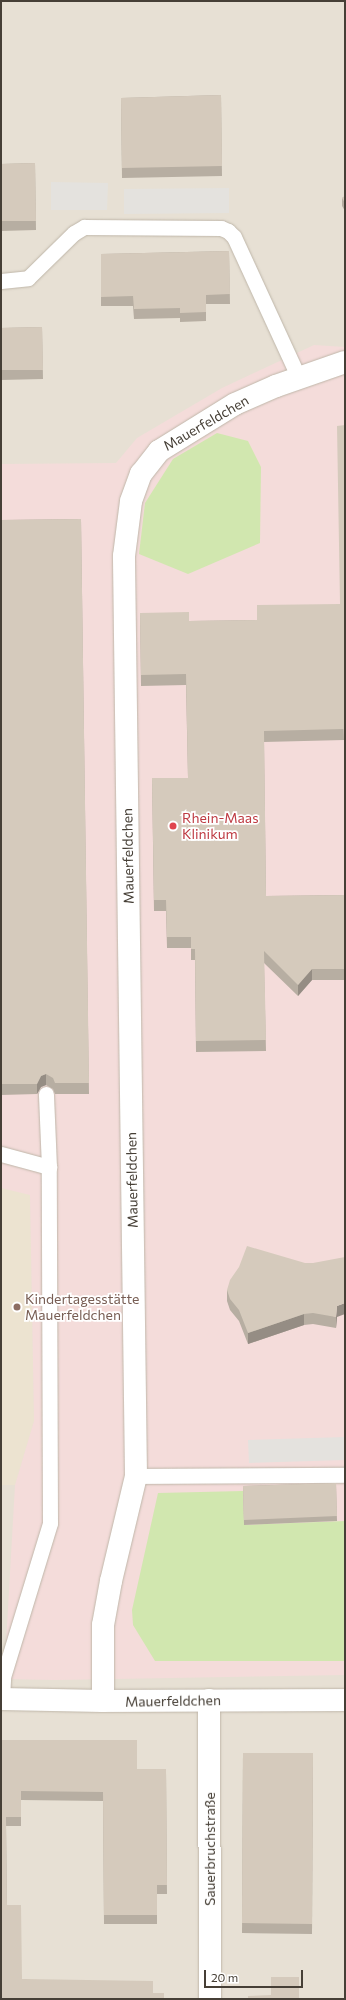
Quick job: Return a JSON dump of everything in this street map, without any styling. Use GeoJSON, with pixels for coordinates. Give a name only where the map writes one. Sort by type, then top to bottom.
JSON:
{"type":"FeatureCollection","features":[{"type":"Feature","properties":{"kind":"street","name":"Mauerfeldchen"},"geometry":{"type":"LineString","coordinates":[[103,1701],[103,1625],[111,1581],[136,1476],[124,556],[131,501],[141,474],[159,452],[235,404],[299,378],[345,362]]}},
{"type":"Feature","properties":{"kind":"street","name":"Mauerfeldchen"},"geometry":{"type":"LineString","coordinates":[[1,1699],[103,1701],[345,1700]]}},
{"type":"Feature","properties":{"kind":"street","name":"Sauerbruchstraße"},"geometry":{"type":"LineString","coordinates":[[209,1700],[210,1999]]}},
{"type":"Feature","properties":{"kind":"lane"},"geometry":{"type":"LineString","coordinates":[[1,281],[28,278],[74,233],[84,227],[221,228],[228,231],[234,237],[299,378]]}},
{"type":"Feature","properties":{"kind":"lane"},"geometry":{"type":"LineString","coordinates":[[1,1699],[4,1677],[50,1523],[49,1167],[46,1094]]}},
{"type":"Feature","properties":{"kind":"lane"},"geometry":{"type":"LineString","coordinates":[[1,1154],[49,1167]]}},
{"type":"Feature","properties":{"kind":"lane"},"geometry":{"type":"LineString","coordinates":[[136,1476],[345,1475]]}},
{"type":"Feature","properties":{"kind":"shaded area","name":"Rhein-Maas Klinikum"},"geometry":{"type":"Polygon","coordinates":[[[1,1],[345,1],[345,1999],[1,1999],[1,1]]]}},
{"type":"Feature","properties":{"kind":"shaded area"},"geometry":{"type":"Polygon","coordinates":[[[51,182],[108,183],[107,210],[51,210],[51,182]]]}},
{"type":"Feature","properties":{"kind":"shaded area"},"geometry":{"type":"Polygon","coordinates":[[[229,188],[229,213],[124,214],[124,189],[229,188]]]}},
{"type":"Feature","properties":{"kind":"shaded area","name":"Rhein-Maas Klinikum"},"geometry":{"type":"Polygon","coordinates":[[[314,345],[345,347],[345,1675],[56,1680],[4,1679],[15,1485],[34,1421],[30,1195],[1,1188],[1,464],[116,463],[137,438],[222,388],[314,345]]]}},
{"type":"Feature","properties":{"kind":"shaded area","name":"Kindertagesstätte Mauerfeldchen"},"geometry":{"type":"Polygon","coordinates":[[[1,1188],[30,1194],[34,1421],[15,1485],[1,1485],[1,1188]]]}},
{"type":"Feature","properties":{"kind":"shaded area"},"geometry":{"type":"Polygon","coordinates":[[[345,1437],[345,1460],[249,1463],[248,1440],[345,1437]]]}},
{"type":"Feature","properties":{"kind":"green space"},"geometry":{"type":"Polygon","coordinates":[[[217,433],[248,441],[261,467],[260,543],[188,574],[139,554],[145,503],[173,459],[217,433]]]}},
{"type":"Feature","properties":{"kind":"green space"},"geometry":{"type":"Polygon","coordinates":[[[243,1491],[244,1525],[345,1521],[345,1661],[155,1661],[133,1625],[132,1610],[158,1493],[243,1491]]]}},
{"type":"Feature","properties":{"kind":"building"},"geometry":{"type":"Polygon","coordinates":[[[221,95],[222,166],[122,168],[121,98],[221,95]]]}},
{"type":"Feature","properties":{"kind":"building"},"geometry":{"type":"Polygon","coordinates":[[[35,163],[36,221],[1,221],[1,164],[35,163]]]}},
{"type":"Feature","properties":{"kind":"building"},"geometry":{"type":"Polygon","coordinates":[[[345,196],[345,203],[342,198],[345,196]]]}},
{"type":"Feature","properties":{"kind":"building"},"geometry":{"type":"Polygon","coordinates":[[[229,251],[230,294],[206,295],[206,312],[180,313],[180,308],[134,309],[133,296],[101,297],[101,254],[229,251]]]}},
{"type":"Feature","properties":{"kind":"building"},"geometry":{"type":"Polygon","coordinates":[[[42,327],[43,370],[1,370],[1,328],[42,327]]]}},
{"type":"Feature","properties":{"kind":"building"},"geometry":{"type":"Polygon","coordinates":[[[345,425],[345,806],[344,729],[264,731],[266,896],[345,895],[345,969],[312,969],[298,985],[264,951],[266,1040],[196,1041],[195,949],[191,949],[191,937],[167,937],[166,900],[154,900],[152,778],[188,778],[186,674],[141,675],[140,613],[189,612],[189,621],[257,620],[257,605],[340,604],[337,426],[345,425]]]}},
{"type":"Feature","properties":{"kind":"building"},"geometry":{"type":"Polygon","coordinates":[[[81,519],[89,1083],[55,1083],[53,1078],[46,1074],[41,1076],[37,1084],[1,1084],[1,520],[81,519]]]}},
{"type":"Feature","properties":{"kind":"building"},"geometry":{"type":"Polygon","coordinates":[[[247,1246],[305,1263],[345,1257],[345,1303],[337,1306],[336,1317],[313,1313],[304,1314],[248,1333],[239,1310],[230,1299],[227,1290],[230,1280],[239,1267],[247,1246]]]}},
{"type":"Feature","properties":{"kind":"building"},"geometry":{"type":"Polygon","coordinates":[[[336,1483],[337,1516],[244,1520],[243,1486],[336,1483]]]}},
{"type":"Feature","properties":{"kind":"building"},"geometry":{"type":"Polygon","coordinates":[[[1,1740],[137,1740],[137,1769],[166,1769],[167,1885],[157,1885],[157,1915],[104,1915],[103,1792],[21,1791],[21,1817],[6,1817],[7,1905],[21,1905],[22,1979],[153,1981],[153,1993],[164,1993],[164,1999],[1,1999],[1,1740]]]}},
{"type":"Feature","properties":{"kind":"building"},"geometry":{"type":"Polygon","coordinates":[[[243,1753],[313,1753],[312,1924],[242,1923],[243,1753]]]}},
{"type":"Feature","properties":{"kind":"building"},"geometry":{"type":"Polygon","coordinates":[[[271,1977],[299,1977],[299,1999],[248,1999],[248,1996],[271,1995],[271,1977]]]}},
{"type":"Feature","properties":{"kind":"place","name":"Rhein-Maas Klinikum"},"geometry":{"type":"Point","coordinates":[173,826]}},
{"type":"Feature","properties":{"kind":"place","name":"Kindertagesstätte Mauerfeldchen"},"geometry":{"type":"Point","coordinates":[17,1307]}}]}
